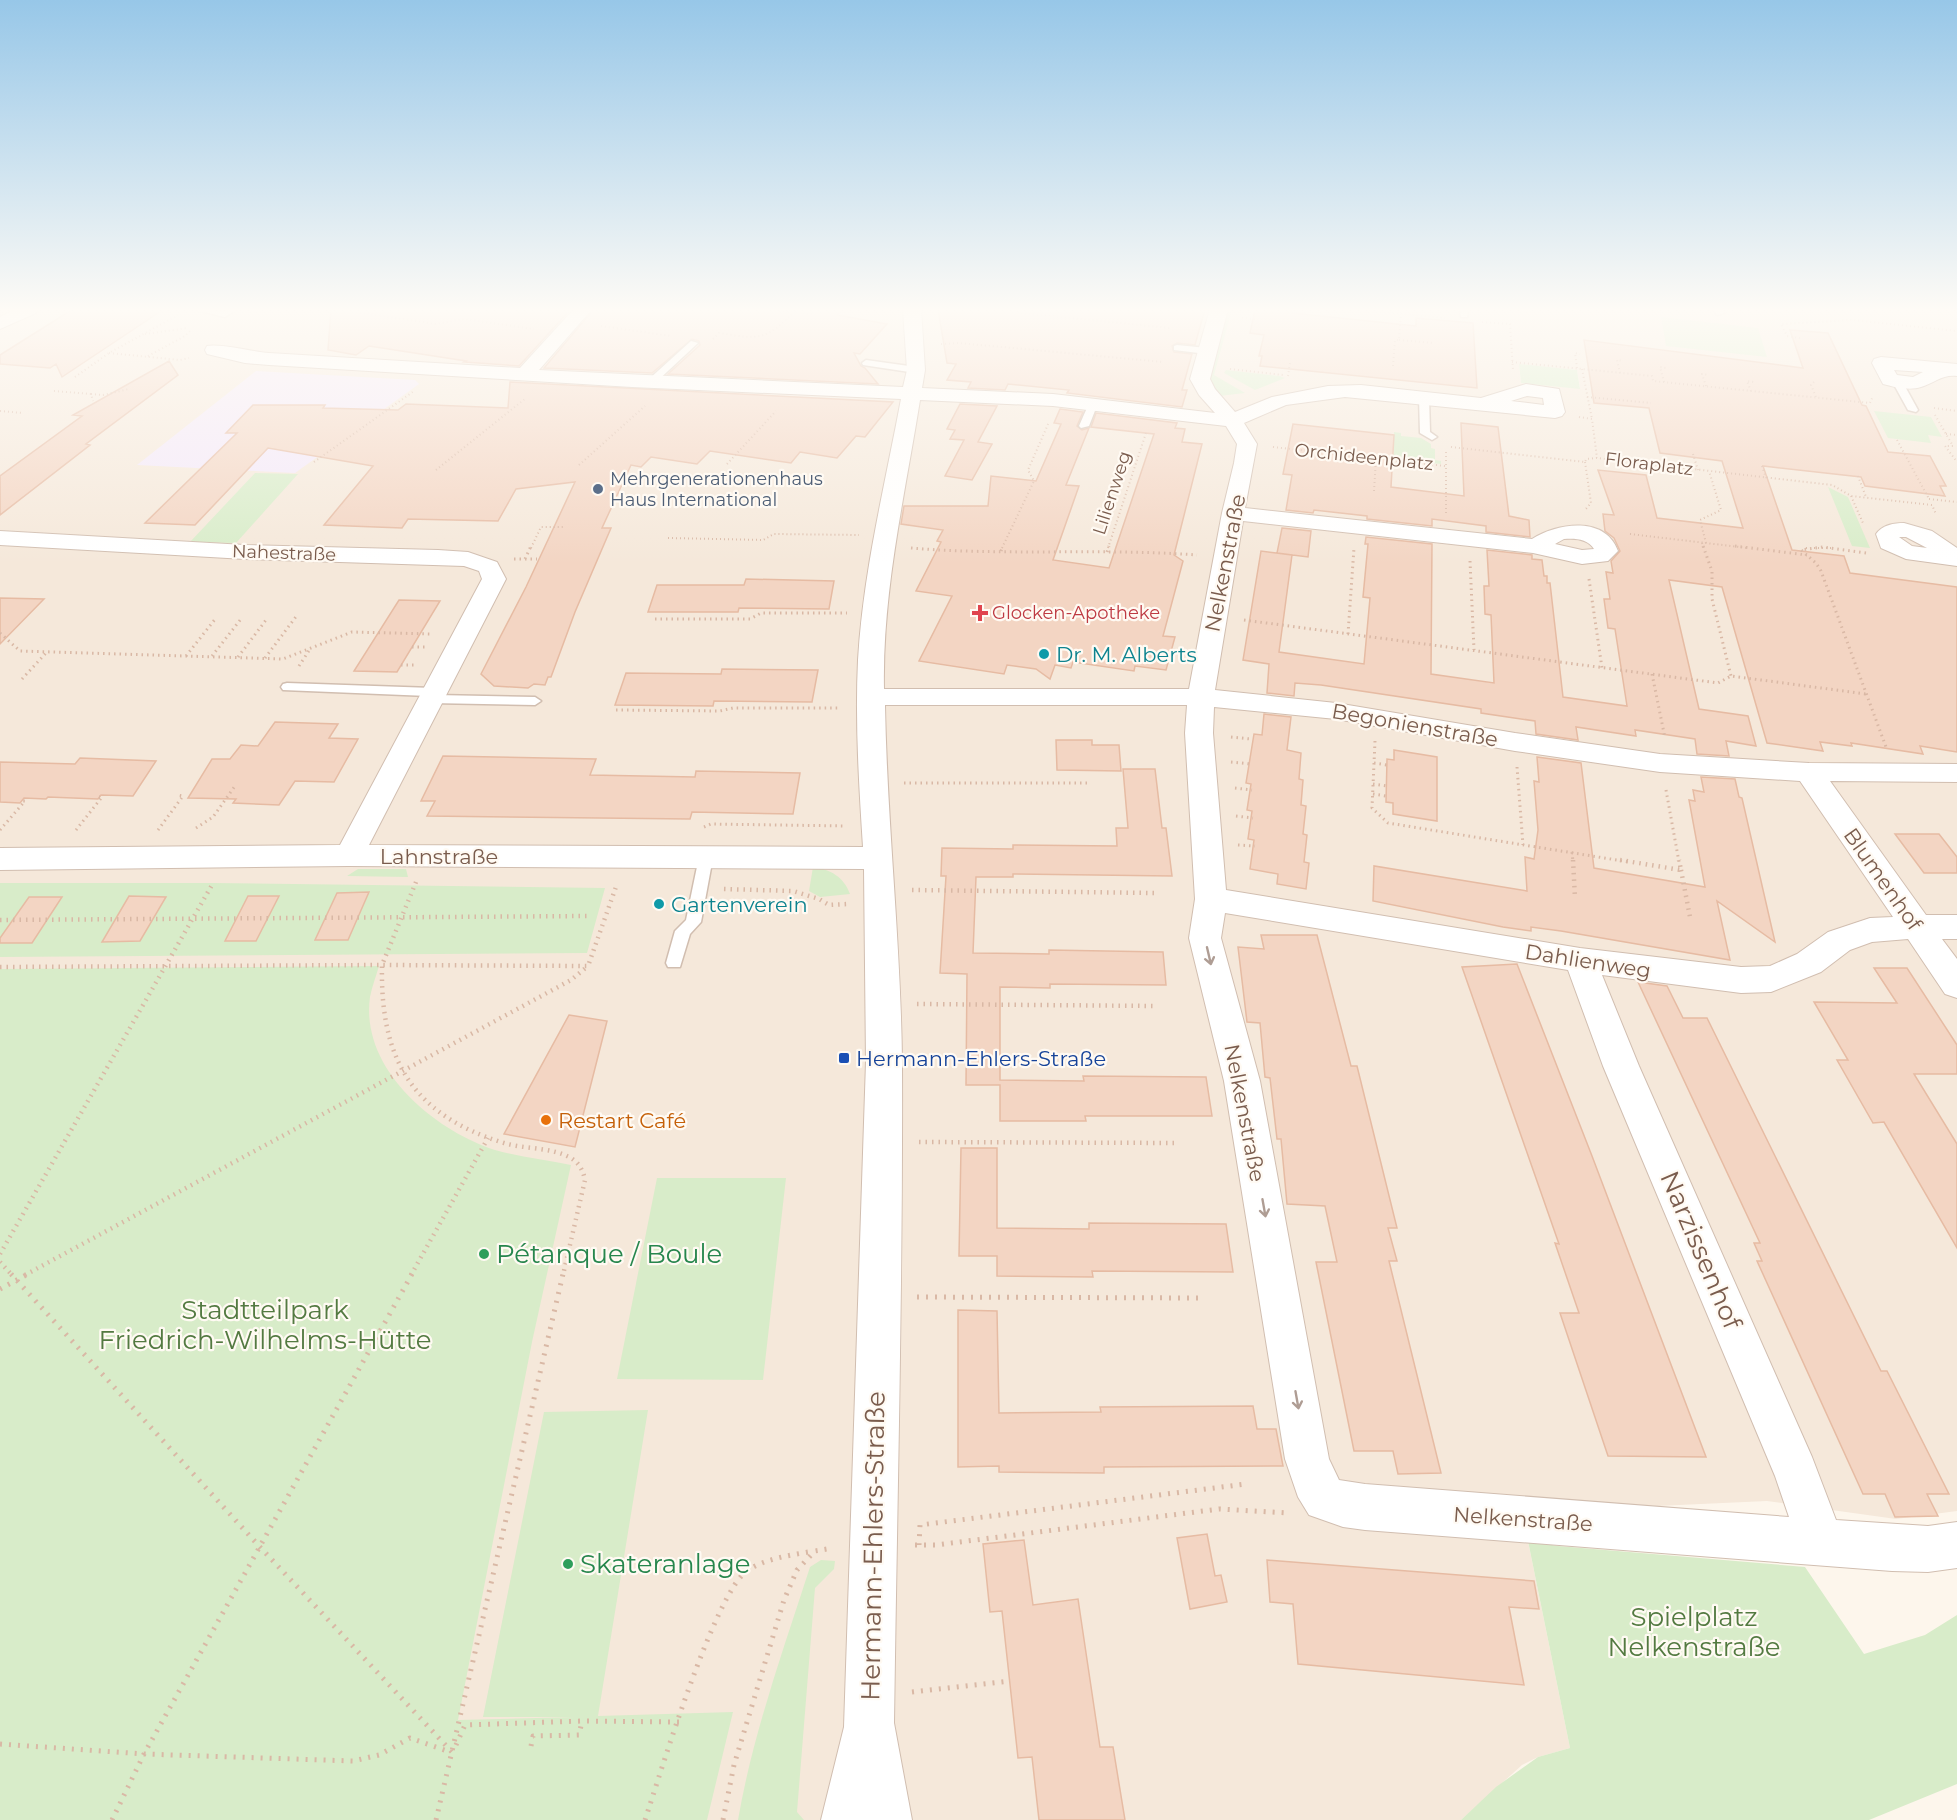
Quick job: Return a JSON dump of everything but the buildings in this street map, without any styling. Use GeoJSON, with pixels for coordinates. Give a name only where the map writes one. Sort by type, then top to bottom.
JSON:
{"type":"FeatureCollection","features":[{"type":"Feature","properties":{"kind":"street"},"geometry":{"type":"LineString","coordinates":[[911,394],[1094,403],[1233,421],[1254,411],[1308,394]]}},
{"type":"Feature","properties":{"kind":"street","name":"Hermann-Ehlers-Straße"},"geometry":{"type":"LineString","coordinates":[[847,1820],[869,1710],[877,1297],[883,1142],[883,1004],[871,660],[874,613],[911,394]]}},
{"type":"Feature","properties":{"kind":"street"},"geometry":{"type":"LineString","coordinates":[[1209,394],[1233,421],[1247,444]]}},
{"type":"Feature","properties":{"kind":"street"},"geometry":{"type":"LineString","coordinates":[[1387,394],[1482,404]]}},
{"type":"Feature","properties":{"kind":"street","name":"Nelkenstraße"},"geometry":{"type":"LineString","coordinates":[[1247,444],[1202,697],[1199,733],[1211,899],[1205,938],[1242,1081],[1307,1459],[1314,1481],[1325,1498],[1343,1504],[1365,1507],[1819,1542],[1929,1549],[1957,1545]]}},
{"type":"Feature","properties":{"kind":"street"},"geometry":{"type":"LineString","coordinates":[[1233,513],[1536,546],[1586,557],[1605,554],[1606,546],[1585,531],[1558,534],[1536,546]]}},
{"type":"Feature","properties":{"kind":"street","name":"Nahestraße"},"geometry":{"type":"LineString","coordinates":[[0,538],[245,552],[468,559],[489,567],[494,579],[349,855]]}},
{"type":"Feature","properties":{"kind":"street","name":"Begonienstraße"},"geometry":{"type":"LineString","coordinates":[[872,703],[1202,697],[1299,706],[1515,742],[1666,763],[1809,772],[1957,773]]}},
{"type":"Feature","properties":{"kind":"street","name":"Blumenhof"},"geometry":{"type":"LineString","coordinates":[[1809,772],[1957,986]]}},
{"type":"Feature","properties":{"kind":"street","name":"Lahnstraße"},"geometry":{"type":"LineString","coordinates":[[0,859],[349,855],[878,858]]}},
{"type":"Feature","properties":{"kind":"street","name":"Dahlienweg"},"geometry":{"type":"LineString","coordinates":[[1211,899],[1580,960],[1710,978],[1772,979],[1809,963],[1839,941],[1870,930],[1957,927]]}},
{"type":"Feature","properties":{"kind":"street","name":"Narzissenhof"},"geometry":{"type":"LineString","coordinates":[[1580,960],[1621,1066],[1796,1473],[1809,1505],[1819,1542]]}},
{"type":"Feature","properties":{"kind":"street","name":"Hermann-Ehlers-Straße"},"geometry":{"type":"LineString","coordinates":[[869,1710],[886,1820]]}},
{"type":"Feature","properties":{"kind":"lane"},"geometry":{"type":"LineString","coordinates":[[1902,394],[1913,410]]}},
{"type":"Feature","properties":{"kind":"lane"},"geometry":{"type":"LineString","coordinates":[[1424,398],[1425,433],[1432,437]]}},
{"type":"Feature","properties":{"kind":"lane"},"geometry":{"type":"LineString","coordinates":[[1084,426],[1094,403]]}},
{"type":"Feature","properties":{"kind":"lane"},"geometry":{"type":"LineString","coordinates":[[287,687],[535,701]]}},
{"type":"Feature","properties":{"kind":"lane"},"geometry":{"type":"LineString","coordinates":[[674,963],[683,931],[693,922],[706,857]]}},
{"type":"Feature","properties":{"kind":"path"},"geometry":{"type":"LineString","coordinates":[[93,401],[91,394],[108,394]]}},
{"type":"Feature","properties":{"kind":"path"},"geometry":{"type":"LineString","coordinates":[[314,462],[410,394]]}},
{"type":"Feature","properties":{"kind":"path"},"geometry":{"type":"LineString","coordinates":[[436,470],[531,394]]}},
{"type":"Feature","properties":{"kind":"path"},"geometry":{"type":"LineString","coordinates":[[579,465],[648,394]]}},
{"type":"Feature","properties":{"kind":"path"},"geometry":{"type":"LineString","coordinates":[[727,464],[784,403],[789,394]]}},
{"type":"Feature","properties":{"kind":"path"},"geometry":{"type":"LineString","coordinates":[[1586,394],[1597,458]]}},
{"type":"Feature","properties":{"kind":"path"},"geometry":{"type":"LineString","coordinates":[[1783,394],[1870,403],[1870,399],[1875,394]]}},
{"type":"Feature","properties":{"kind":"path"},"geometry":{"type":"LineString","coordinates":[[1587,397],[1651,403]]}},
{"type":"Feature","properties":{"kind":"path"},"geometry":{"type":"LineString","coordinates":[[1001,551],[1034,481],[1028,470],[1054,411],[1053,400]]}},
{"type":"Feature","properties":{"kind":"path"},"geometry":{"type":"LineString","coordinates":[[1956,461],[1945,446],[1953,446],[1931,408],[1957,411]]}},
{"type":"Feature","properties":{"kind":"path","name":"Lilienweg"},"geometry":{"type":"LineString","coordinates":[[1107,552],[1155,410]]}},
{"type":"Feature","properties":{"kind":"path"},"geometry":{"type":"LineString","coordinates":[[0,411],[23,412]]}},
{"type":"Feature","properties":{"kind":"path"},"geometry":{"type":"LineString","coordinates":[[1946,434],[1957,435]]}},
{"type":"Feature","properties":{"kind":"path"},"geometry":{"type":"LineString","coordinates":[[1897,440],[1932,505]]}},
{"type":"Feature","properties":{"kind":"path","name":"Orchideenplatz"},"geometry":{"type":"LineString","coordinates":[[1247,444],[1445,466]]}},
{"type":"Feature","properties":{"kind":"path","name":"Floraplatz"},"geometry":{"type":"LineString","coordinates":[[1448,446],[1585,462],[1586,459],[1597,458],[1832,485],[1851,496]]}},
{"type":"Feature","properties":{"kind":"path","name":"Orchideenplatz"},"geometry":{"type":"LineString","coordinates":[[1446,537],[1445,466],[1448,446]]}},
{"type":"Feature","properties":{"kind":"path"},"geometry":{"type":"LineString","coordinates":[[1693,454],[1698,470]]}},
{"type":"Feature","properties":{"kind":"path"},"geometry":{"type":"LineString","coordinates":[[1374,491],[1376,459]]}},
{"type":"Feature","properties":{"kind":"path"},"geometry":{"type":"LineString","coordinates":[[1585,462],[1591,503],[1584,510],[1585,531],[1807,555]]}},
{"type":"Feature","properties":{"kind":"path"},"geometry":{"type":"LineString","coordinates":[[1762,466],[1766,478]]}},
{"type":"Feature","properties":{"kind":"path"},"geometry":{"type":"LineString","coordinates":[[1708,471],[1721,510],[1700,520],[1714,580],[1712,599],[1731,676]]}},
{"type":"Feature","properties":{"kind":"path"},"geometry":{"type":"LineString","coordinates":[[1858,476],[1866,497]]}},
{"type":"Feature","properties":{"kind":"path"},"geometry":{"type":"LineString","coordinates":[[1929,499],[1957,502]]}},
{"type":"Feature","properties":{"kind":"path"},"geometry":{"type":"LineString","coordinates":[[525,559],[541,527],[565,527]]}},
{"type":"Feature","properties":{"kind":"path"},"geometry":{"type":"LineString","coordinates":[[1348,634],[1356,527]]}},
{"type":"Feature","properties":{"kind":"path"},"geometry":{"type":"LineString","coordinates":[[812,530],[812,535]]}},
{"type":"Feature","properties":{"kind":"path","name":"Lilienweg"},"geometry":{"type":"LineString","coordinates":[[668,538],[763,540],[774,534],[812,535],[976,553],[1001,551],[1177,553],[1225,558]]}},
{"type":"Feature","properties":{"kind":"path"},"geometry":{"type":"LineString","coordinates":[[1469,540],[1474,650]]}},
{"type":"Feature","properties":{"kind":"path"},"geometry":{"type":"LineString","coordinates":[[1877,554],[1805,547],[1801,550],[1816,563],[1821,571],[1897,772]]}},
{"type":"Feature","properties":{"kind":"path"},"geometry":{"type":"LineString","coordinates":[[1586,557],[1602,668]]}},
{"type":"Feature","properties":{"kind":"path"},"geometry":{"type":"LineString","coordinates":[[655,619],[750,619],[761,613],[777,611],[874,613]]}},
{"type":"Feature","properties":{"kind":"path"},"geometry":{"type":"LineString","coordinates":[[688,619],[691,612]]}},
{"type":"Feature","properties":{"kind":"path"},"geometry":{"type":"LineString","coordinates":[[265,658],[298,614]]}},
{"type":"Feature","properties":{"kind":"path"},"geometry":{"type":"LineString","coordinates":[[1215,617],[1718,683],[1731,676],[1866,694]]}},
{"type":"Feature","properties":{"kind":"path"},"geometry":{"type":"LineString","coordinates":[[185,656],[216,618]]}},
{"type":"Feature","properties":{"kind":"path"},"geometry":{"type":"LineString","coordinates":[[211,657],[241,619]]}},
{"type":"Feature","properties":{"kind":"path"},"geometry":{"type":"LineString","coordinates":[[237,658],[266,620]]}},
{"type":"Feature","properties":{"kind":"path"},"geometry":{"type":"LineString","coordinates":[[0,633],[20,651],[283,659],[352,632],[463,635]]}},
{"type":"Feature","properties":{"kind":"path"},"geometry":{"type":"LineString","coordinates":[[299,666],[311,647]]}},
{"type":"Feature","properties":{"kind":"path"},"geometry":{"type":"LineString","coordinates":[[22,679],[47,652]]}},
{"type":"Feature","properties":{"kind":"path"},"geometry":{"type":"LineString","coordinates":[[1652,674],[1690,917]]}},
{"type":"Feature","properties":{"kind":"path"},"geometry":{"type":"LineString","coordinates":[[756,708],[757,702]]}},
{"type":"Feature","properties":{"kind":"path"},"geometry":{"type":"LineString","coordinates":[[616,710],[669,708],[720,711],[733,708],[872,703]]}},
{"type":"Feature","properties":{"kind":"path"},"geometry":{"type":"LineString","coordinates":[[1376,718],[1372,808],[1388,823],[1681,870]]}},
{"type":"Feature","properties":{"kind":"path"},"geometry":{"type":"LineString","coordinates":[[1515,742],[1522,844]]}},
{"type":"Feature","properties":{"kind":"path"},"geometry":{"type":"LineString","coordinates":[[1374,763],[1387,765]]}},
{"type":"Feature","properties":{"kind":"path"},"geometry":{"type":"LineString","coordinates":[[895,783],[1091,783]]}},
{"type":"Feature","properties":{"kind":"path"},"geometry":{"type":"LineString","coordinates":[[1373,784],[1387,786]]}},
{"type":"Feature","properties":{"kind":"path"},"geometry":{"type":"LineString","coordinates":[[194,831],[198,825],[213,817],[235,786]]}},
{"type":"Feature","properties":{"kind":"path"},"geometry":{"type":"LineString","coordinates":[[1373,794],[1386,796]]}},
{"type":"Feature","properties":{"kind":"path"},"geometry":{"type":"LineString","coordinates":[[153,837],[183,796],[178,795]]}},
{"type":"Feature","properties":{"kind":"path"},"geometry":{"type":"LineString","coordinates":[[70,837],[102,797],[99,797]]}},
{"type":"Feature","properties":{"kind":"path"},"geometry":{"type":"LineString","coordinates":[[0,830],[25,801],[22,801]]}},
{"type":"Feature","properties":{"kind":"path"},"geometry":{"type":"LineString","coordinates":[[1572,852],[1575,898]]}},
{"type":"Feature","properties":{"kind":"path"},"geometry":{"type":"LineString","coordinates":[[0,1254],[228,857]]}},
{"type":"Feature","properties":{"kind":"path"},"geometry":{"type":"LineString","coordinates":[[0,1289],[571,980],[588,966],[592,959],[625,857]]}},
{"type":"Feature","properties":{"kind":"path"},"geometry":{"type":"LineString","coordinates":[[417,880],[382,965],[381,1008],[388,1041],[403,1072],[410,1084],[431,1106],[458,1125],[489,1138],[524,1148],[565,1155],[576,1162],[584,1172],[585,1180],[436,1820]]}},
{"type":"Feature","properties":{"kind":"path"},"geometry":{"type":"LineString","coordinates":[[911,890],[1154,893]]}},
{"type":"Feature","properties":{"kind":"path"},"geometry":{"type":"LineString","coordinates":[[0,920],[590,916]]}},
{"type":"Feature","properties":{"kind":"path"},"geometry":{"type":"LineString","coordinates":[[0,967],[588,966]]}},
{"type":"Feature","properties":{"kind":"path"},"geometry":{"type":"LineString","coordinates":[[883,1004],[1157,1006]]}},
{"type":"Feature","properties":{"kind":"path"},"geometry":{"type":"LineString","coordinates":[[112,1820],[144,1754],[489,1138]]}},
{"type":"Feature","properties":{"kind":"path"},"geometry":{"type":"LineString","coordinates":[[883,1142],[1174,1143]]}},
{"type":"Feature","properties":{"kind":"path"},"geometry":{"type":"LineString","coordinates":[[0,1262],[452,1753]]}},
{"type":"Feature","properties":{"kind":"path"},"geometry":{"type":"LineString","coordinates":[[877,1297],[1205,1298]]}},
{"type":"Feature","properties":{"kind":"path","name":"Hermann-Ehlers-Straße"},"geometry":{"type":"LineString","coordinates":[[919,1545],[920,1525],[1246,1484]]}},
{"type":"Feature","properties":{"kind":"path"},"geometry":{"type":"LineString","coordinates":[[645,1820],[699,1662],[723,1605],[746,1571],[773,1559],[851,1545],[919,1545],[1219,1509],[1297,1513],[1325,1498]]}},
{"type":"Feature","properties":{"kind":"path"},"geometry":{"type":"LineString","coordinates":[[723,1820],[734,1765],[768,1653],[797,1570],[815,1551]]}},
{"type":"Feature","properties":{"kind":"path"},"geometry":{"type":"LineString","coordinates":[[869,1710],[1010,1681]]}},
{"type":"Feature","properties":{"kind":"path"},"geometry":{"type":"LineString","coordinates":[[452,1753],[465,1725],[582,1721],[679,1722]]}},
{"type":"Feature","properties":{"kind":"path"},"geometry":{"type":"LineString","coordinates":[[531,1746],[533,1736],[579,1735],[582,1721]]}},
{"type":"Feature","properties":{"kind":"path"},"geometry":{"type":"LineString","coordinates":[[0,1744],[144,1754],[353,1761],[379,1755],[410,1738],[452,1753]]}},
{"type":"Feature","properties":{"kind":"shaded area"},"geometry":{"type":"Polygon","coordinates":[[[0,394],[1957,394],[1957,1511],[1896,1519],[1767,1501],[1657,1506],[1519,1497],[1570,1748],[1538,1757],[1522,1765],[1461,1820],[0,1820],[0,394]]]}},
{"type":"Feature","properties":{"kind":"shaded area"},"geometry":{"type":"Polygon","coordinates":[[[227,394],[405,394],[295,473],[137,465],[227,394]]]}},
{"type":"Feature","properties":{"kind":"green space"},"geometry":{"type":"Polygon","coordinates":[[[1874,411],[1931,417],[1942,437],[1928,435],[1931,443],[1888,438],[1874,411]]]}},
{"type":"Feature","properties":{"kind":"green space"},"geometry":{"type":"Polygon","coordinates":[[[1394,432],[1401,433],[1401,436],[1421,438],[1431,444],[1431,448],[1435,449],[1435,460],[1441,461],[1441,464],[1393,459],[1394,432]]]}},
{"type":"Feature","properties":{"kind":"green space"},"geometry":{"type":"Polygon","coordinates":[[[255,473],[298,474],[236,543],[190,542],[255,473]]]}},
{"type":"Feature","properties":{"kind":"green space"},"geometry":{"type":"Polygon","coordinates":[[[1828,487],[1848,497],[1870,548],[1852,546],[1828,487]]]}},
{"type":"Feature","properties":{"kind":"green space"},"geometry":{"type":"Polygon","coordinates":[[[813,867],[836,875],[850,894],[820,897],[809,891],[813,867]]]}},
{"type":"Feature","properties":{"kind":"green space"},"geometry":{"type":"Polygon","coordinates":[[[358,869],[406,869],[408,877],[347,876],[358,869]]]}},
{"type":"Feature","properties":{"kind":"green space"},"geometry":{"type":"Polygon","coordinates":[[[0,883],[605,888],[587,953],[0,957],[0,883]]]}},
{"type":"Feature","properties":{"kind":"green space","name":"Stadtteilpark Friedrich-Wilhelms-Hütte"},"geometry":{"type":"Polygon","coordinates":[[[379,966],[370,997],[370,1023],[377,1048],[389,1072],[406,1093],[448,1128],[472,1141],[523,1157],[571,1165],[532,1342],[458,1720],[575,1717],[483,1717],[544,1412],[648,1410],[598,1716],[733,1712],[707,1820],[0,1820],[0,969],[379,966]]]}},
{"type":"Feature","properties":{"kind":"green space"},"geometry":{"type":"Polygon","coordinates":[[[657,1178],[786,1178],[763,1380],[617,1379],[657,1178]]]}},
{"type":"Feature","properties":{"kind":"green space","name":"Spielplatz Nelkenstraße"},"geometry":{"type":"Polygon","coordinates":[[[1528,1541],[1558,1546],[1805,1567],[1864,1654],[1925,1635],[1957,1615],[1957,1784],[1869,1820],[1461,1820],[1496,1787],[1538,1757],[1570,1748],[1528,1541]]]}},
{"type":"Feature","properties":{"kind":"green space"},"geometry":{"type":"Polygon","coordinates":[[[821,1560],[835,1561],[834,1569],[815,1588],[797,1812],[804,1820],[738,1820],[760,1724],[779,1661],[810,1567],[821,1560]]]}},
{"type":"Feature","properties":{"kind":"place","name":"Mehrgenerationenhaus Haus International"},"geometry":{"type":"Point","coordinates":[598,489]}},
{"type":"Feature","properties":{"kind":"place","name":"Glocken-Apotheke"},"geometry":{"type":"Point","coordinates":[980,613]}},
{"type":"Feature","properties":{"kind":"place","name":"Dr. M. Alberts"},"geometry":{"type":"Point","coordinates":[1044,654]}},
{"type":"Feature","properties":{"kind":"place","name":"Gartenverein"},"geometry":{"type":"Point","coordinates":[659,904]}},
{"type":"Feature","properties":{"kind":"place","name":"Hermann-Ehlers-Straße"},"geometry":{"type":"Point","coordinates":[844,1058]}},
{"type":"Feature","properties":{"kind":"place","name":"Restart Café"},"geometry":{"type":"Point","coordinates":[546,1120]}},
{"type":"Feature","properties":{"kind":"place","name":"Pétanque / Boule"},"geometry":{"type":"Point","coordinates":[484,1254]}},
{"type":"Feature","properties":{"kind":"place","name":"Skateranlage"},"geometry":{"type":"Point","coordinates":[568,1564]}}]}
